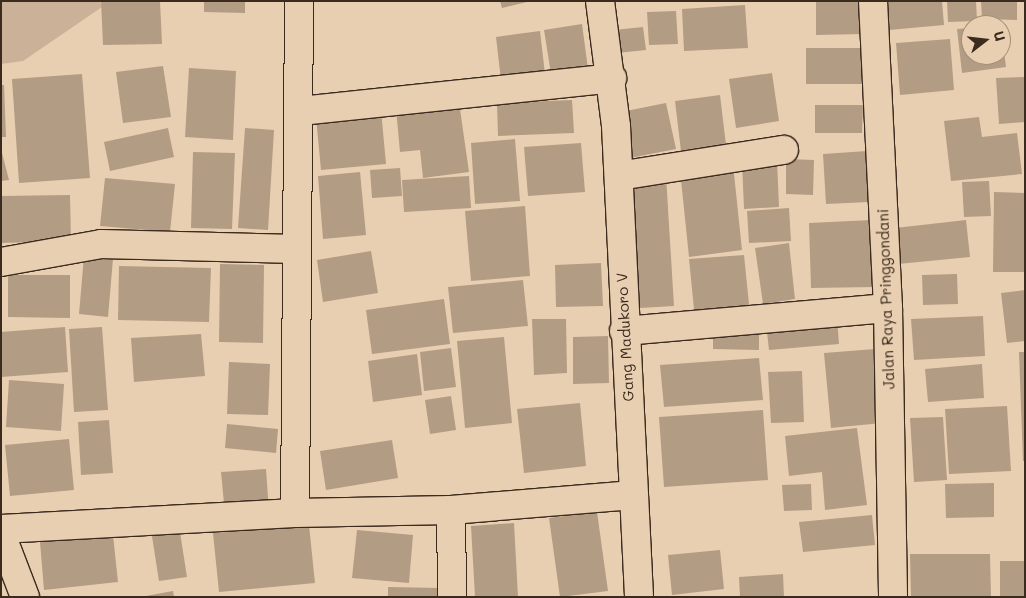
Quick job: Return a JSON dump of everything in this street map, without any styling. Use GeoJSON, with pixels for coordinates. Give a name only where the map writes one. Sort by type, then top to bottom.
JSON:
{"type":"FeatureCollection","features":[{"type":"Feature","properties":{"kind":"street"},"geometry":{"type":"LineString","coordinates":[[295,513],[296,249],[300,111],[299,1]]}},
{"type":"Feature","properties":{"kind":"street","name":"Gang Madukoro V"},"geometry":{"type":"LineString","coordinates":[[600,1],[612,78],[619,176],[624,331],[639,597]]}},
{"type":"Feature","properties":{"kind":"street","name":"Jalan Raya Pringgondani"},"geometry":{"type":"LineString","coordinates":[[872,1],[888,308],[893,597]]}},
{"type":"Feature","properties":{"kind":"street"},"geometry":{"type":"LineString","coordinates":[[300,111],[612,78]]}},
{"type":"Feature","properties":{"kind":"street"},"geometry":{"type":"LineString","coordinates":[[619,176],[784,150]]}},
{"type":"Feature","properties":{"kind":"street"},"geometry":{"type":"LineString","coordinates":[[1,262],[101,244],[296,249]]}},
{"type":"Feature","properties":{"kind":"street"},"geometry":{"type":"LineString","coordinates":[[624,331],[888,308]]}},
{"type":"Feature","properties":{"kind":"street"},"geometry":{"type":"LineString","coordinates":[[1,529],[295,513],[451,510],[633,495]]}},
{"type":"Feature","properties":{"kind":"street"},"geometry":{"type":"LineString","coordinates":[[451,510],[452,597]]}},
{"type":"Feature","properties":{"kind":"street"},"geometry":{"type":"LineString","coordinates":[[1,534],[25,597]]}},
{"type":"Feature","properties":{"kind":"shaded area"},"geometry":{"type":"Polygon","coordinates":[[[1,1],[100,1],[102,7],[23,61],[1,64],[1,1]]]}},
{"type":"Feature","properties":{"kind":"building"},"geometry":{"type":"Polygon","coordinates":[[[101,1],[160,1],[162,44],[103,45],[101,1]]]}},
{"type":"Feature","properties":{"kind":"building"},"geometry":{"type":"Polygon","coordinates":[[[204,1],[245,1],[245,13],[204,12],[204,1]]]}},
{"type":"Feature","properties":{"kind":"building"},"geometry":{"type":"Polygon","coordinates":[[[500,1],[527,1],[527,2],[502,8],[500,1]]]}},
{"type":"Feature","properties":{"kind":"building"},"geometry":{"type":"Polygon","coordinates":[[[816,1],[863,1],[864,34],[816,35],[816,1]]]}},
{"type":"Feature","properties":{"kind":"building"},"geometry":{"type":"Polygon","coordinates":[[[887,1],[942,1],[944,25],[889,30],[887,1]]]}},
{"type":"Feature","properties":{"kind":"building"},"geometry":{"type":"Polygon","coordinates":[[[947,1],[976,1],[977,15],[961,15],[961,22],[948,22],[947,1]]]}},
{"type":"Feature","properties":{"kind":"building"},"geometry":{"type":"Polygon","coordinates":[[[981,1],[1017,1],[1017,20],[1011,20],[1011,15],[982,15],[981,1]]]}},
{"type":"Feature","properties":{"kind":"building"},"geometry":{"type":"Polygon","coordinates":[[[745,5],[748,48],[684,51],[682,9],[745,5]]]}},
{"type":"Feature","properties":{"kind":"building"},"geometry":{"type":"Polygon","coordinates":[[[676,11],[678,44],[649,45],[647,12],[676,11]]]}},
{"type":"Feature","properties":{"kind":"building"},"geometry":{"type":"Polygon","coordinates":[[[582,24],[588,69],[551,74],[544,30],[582,24]]]}},
{"type":"Feature","properties":{"kind":"building"},"geometry":{"type":"Polygon","coordinates":[[[643,27],[646,50],[617,53],[614,30],[643,27]]]}},
{"type":"Feature","properties":{"kind":"building"},"geometry":{"type":"Polygon","coordinates":[[[957,29],[961,29],[961,64],[957,29]]]}},
{"type":"Feature","properties":{"kind":"building"},"geometry":{"type":"Polygon","coordinates":[[[540,31],[545,74],[501,80],[496,37],[540,31]]]}},
{"type":"Feature","properties":{"kind":"building"},"geometry":{"type":"Polygon","coordinates":[[[950,39],[954,90],[900,95],[896,43],[950,39]]]}},
{"type":"Feature","properties":{"kind":"building"},"geometry":{"type":"Polygon","coordinates":[[[806,48],[862,48],[862,84],[806,84],[806,48]]]}},
{"type":"Feature","properties":{"kind":"building"},"geometry":{"type":"Polygon","coordinates":[[[961,65],[1006,65],[1006,67],[962,73],[961,65]]]}},
{"type":"Feature","properties":{"kind":"building"},"geometry":{"type":"Polygon","coordinates":[[[163,66],[171,117],[123,123],[116,72],[163,66]]]}},
{"type":"Feature","properties":{"kind":"building"},"geometry":{"type":"Polygon","coordinates":[[[189,68],[236,71],[233,140],[185,137],[189,68]]]}},
{"type":"Feature","properties":{"kind":"building"},"geometry":{"type":"Polygon","coordinates":[[[772,73],[779,121],[736,128],[729,79],[772,73]]]}},
{"type":"Feature","properties":{"kind":"building"},"geometry":{"type":"Polygon","coordinates":[[[82,74],[90,178],[19,183],[12,79],[82,74]]]}},
{"type":"Feature","properties":{"kind":"building"},"geometry":{"type":"Polygon","coordinates":[[[1025,77],[1025,122],[999,124],[996,78],[1025,77]]]}},
{"type":"Feature","properties":{"kind":"building"},"geometry":{"type":"Polygon","coordinates":[[[1,85],[4,85],[6,137],[1,137],[1,85]]]}},
{"type":"Feature","properties":{"kind":"building"},"geometry":{"type":"Polygon","coordinates":[[[720,95],[726,145],[681,151],[675,101],[720,95]]]}},
{"type":"Feature","properties":{"kind":"building"},"geometry":{"type":"Polygon","coordinates":[[[572,100],[574,133],[498,136],[497,103],[572,100]]]}},
{"type":"Feature","properties":{"kind":"building"},"geometry":{"type":"Polygon","coordinates":[[[459,102],[469,172],[423,178],[420,150],[400,152],[396,109],[459,102]]]}},
{"type":"Feature","properties":{"kind":"building"},"geometry":{"type":"Polygon","coordinates":[[[666,103],[676,149],[630,158],[621,112],[666,103]]]}},
{"type":"Feature","properties":{"kind":"building"},"geometry":{"type":"Polygon","coordinates":[[[815,105],[863,105],[862,133],[815,133],[815,105]]]}},
{"type":"Feature","properties":{"kind":"building"},"geometry":{"type":"Polygon","coordinates":[[[381,110],[386,164],[321,170],[316,117],[381,110]]]}},
{"type":"Feature","properties":{"kind":"building"},"geometry":{"type":"Polygon","coordinates":[[[979,117],[982,137],[1017,133],[1022,174],[951,181],[944,121],[979,117]]]}},
{"type":"Feature","properties":{"kind":"building"},"geometry":{"type":"Polygon","coordinates":[[[168,128],[174,157],[110,171],[104,142],[168,128]]]}},
{"type":"Feature","properties":{"kind":"building"},"geometry":{"type":"Polygon","coordinates":[[[245,128],[274,130],[268,230],[238,228],[245,128]]]}},
{"type":"Feature","properties":{"kind":"building"},"geometry":{"type":"Polygon","coordinates":[[[515,139],[520,201],[475,204],[471,143],[515,139]]]}},
{"type":"Feature","properties":{"kind":"building"},"geometry":{"type":"Polygon","coordinates":[[[581,143],[585,192],[528,196],[524,147],[581,143]]]}},
{"type":"Feature","properties":{"kind":"building"},"geometry":{"type":"Polygon","coordinates":[[[1,149],[9,180],[1,181],[1,149]]]}},
{"type":"Feature","properties":{"kind":"building"},"geometry":{"type":"Polygon","coordinates":[[[867,151],[869,202],[826,204],[823,154],[867,151]]]}},
{"type":"Feature","properties":{"kind":"building"},"geometry":{"type":"Polygon","coordinates":[[[193,152],[235,153],[232,229],[191,228],[193,152]]]}},
{"type":"Feature","properties":{"kind":"building"},"geometry":{"type":"Polygon","coordinates":[[[786,159],[814,160],[813,195],[786,194],[786,159]]]}},
{"type":"Feature","properties":{"kind":"building"},"geometry":{"type":"Polygon","coordinates":[[[777,160],[779,207],[744,209],[742,162],[777,160]]]}},
{"type":"Feature","properties":{"kind":"building"},"geometry":{"type":"Polygon","coordinates":[[[733,164],[742,250],[689,257],[680,170],[733,164]]]}},
{"type":"Feature","properties":{"kind":"building"},"geometry":{"type":"Polygon","coordinates":[[[400,168],[402,196],[372,198],[370,170],[400,168]]]}},
{"type":"Feature","properties":{"kind":"building"},"geometry":{"type":"Polygon","coordinates":[[[360,172],[366,235],[323,239],[318,176],[360,172]]]}},
{"type":"Feature","properties":{"kind":"building"},"geometry":{"type":"Polygon","coordinates":[[[469,176],[471,208],[404,212],[402,180],[469,176]]]}},
{"type":"Feature","properties":{"kind":"building"},"geometry":{"type":"Polygon","coordinates":[[[666,176],[674,306],[640,308],[632,178],[666,176]]]}},
{"type":"Feature","properties":{"kind":"building"},"geometry":{"type":"Polygon","coordinates":[[[105,178],[175,184],[170,232],[100,226],[105,178]]]}},
{"type":"Feature","properties":{"kind":"building"},"geometry":{"type":"Polygon","coordinates":[[[989,181],[991,216],[964,217],[962,182],[989,181]]]}},
{"type":"Feature","properties":{"kind":"building"},"geometry":{"type":"Polygon","coordinates":[[[994,192],[1025,193],[1025,272],[993,272],[994,192]]]}},
{"type":"Feature","properties":{"kind":"building"},"geometry":{"type":"Polygon","coordinates":[[[70,195],[71,241],[1,243],[1,196],[70,195]]]}},
{"type":"Feature","properties":{"kind":"building"},"geometry":{"type":"Polygon","coordinates":[[[525,206],[530,276],[471,281],[465,211],[525,206]]]}},
{"type":"Feature","properties":{"kind":"building"},"geometry":{"type":"Polygon","coordinates":[[[789,208],[791,241],[749,243],[747,211],[789,208]]]}},
{"type":"Feature","properties":{"kind":"building"},"geometry":{"type":"Polygon","coordinates":[[[872,220],[874,287],[811,288],[809,223],[872,220]]]}},
{"type":"Feature","properties":{"kind":"building"},"geometry":{"type":"Polygon","coordinates":[[[966,220],[970,257],[898,264],[895,228],[966,220]]]}},
{"type":"Feature","properties":{"kind":"building"},"geometry":{"type":"Polygon","coordinates":[[[789,243],[795,299],[763,304],[755,248],[789,243]]]}},
{"type":"Feature","properties":{"kind":"building"},"geometry":{"type":"Polygon","coordinates":[[[371,251],[378,293],[323,302],[317,260],[371,251]]]}},
{"type":"Feature","properties":{"kind":"building"},"geometry":{"type":"Polygon","coordinates":[[[744,255],[750,314],[695,319],[689,259],[744,255]]]}},
{"type":"Feature","properties":{"kind":"building"},"geometry":{"type":"Polygon","coordinates":[[[84,256],[113,259],[108,317],[79,314],[84,256]]]}},
{"type":"Feature","properties":{"kind":"building"},"geometry":{"type":"Polygon","coordinates":[[[601,263],[603,306],[556,307],[555,265],[601,263]]]}},
{"type":"Feature","properties":{"kind":"building"},"geometry":{"type":"Polygon","coordinates":[[[220,264],[264,265],[263,343],[219,342],[220,264]]]}},
{"type":"Feature","properties":{"kind":"building"},"geometry":{"type":"Polygon","coordinates":[[[119,266],[211,268],[209,322],[118,320],[119,266]]]}},
{"type":"Feature","properties":{"kind":"building"},"geometry":{"type":"Polygon","coordinates":[[[957,274],[958,304],[923,305],[922,275],[957,274]]]}},
{"type":"Feature","properties":{"kind":"building"},"geometry":{"type":"Polygon","coordinates":[[[8,275],[70,275],[70,318],[8,317],[8,275]]]}},
{"type":"Feature","properties":{"kind":"building"},"geometry":{"type":"Polygon","coordinates":[[[523,280],[528,326],[453,333],[448,287],[523,280]]]}},
{"type":"Feature","properties":{"kind":"building"},"geometry":{"type":"Polygon","coordinates":[[[1025,290],[1025,341],[1007,343],[1001,293],[1025,290]]]}},
{"type":"Feature","properties":{"kind":"building"},"geometry":{"type":"Polygon","coordinates":[[[444,299],[450,344],[372,354],[366,310],[444,299]]]}},
{"type":"Feature","properties":{"kind":"building"},"geometry":{"type":"Polygon","coordinates":[[[983,316],[985,356],[914,360],[911,319],[983,316]]]}},
{"type":"Feature","properties":{"kind":"building"},"geometry":{"type":"Polygon","coordinates":[[[837,318],[839,344],[769,350],[766,323],[837,318]]]}},
{"type":"Feature","properties":{"kind":"building"},"geometry":{"type":"Polygon","coordinates":[[[532,319],[566,319],[567,373],[534,375],[532,319]]]}},
{"type":"Feature","properties":{"kind":"building"},"geometry":{"type":"Polygon","coordinates":[[[65,327],[68,372],[1,377],[1,332],[65,327]]]}},
{"type":"Feature","properties":{"kind":"building"},"geometry":{"type":"Polygon","coordinates":[[[102,327],[108,410],[74,412],[69,329],[102,327]]]}},
{"type":"Feature","properties":{"kind":"building"},"geometry":{"type":"Polygon","coordinates":[[[713,330],[759,330],[759,350],[713,349],[713,330]]]}},
{"type":"Feature","properties":{"kind":"building"},"geometry":{"type":"Polygon","coordinates":[[[201,334],[205,376],[134,382],[131,338],[201,334]]]}},
{"type":"Feature","properties":{"kind":"building"},"geometry":{"type":"Polygon","coordinates":[[[608,336],[609,383],[573,384],[573,337],[608,336]]]}},
{"type":"Feature","properties":{"kind":"building"},"geometry":{"type":"Polygon","coordinates":[[[504,337],[512,423],[465,428],[457,341],[504,337]]]}},
{"type":"Feature","properties":{"kind":"building"},"geometry":{"type":"Polygon","coordinates":[[[451,348],[456,387],[424,391],[420,352],[451,348]]]}},
{"type":"Feature","properties":{"kind":"building"},"geometry":{"type":"Polygon","coordinates":[[[875,349],[882,423],[831,428],[824,353],[875,349]]]}},
{"type":"Feature","properties":{"kind":"building"},"geometry":{"type":"Polygon","coordinates":[[[1019,352],[1025,352],[1025,461],[1023,461],[1019,352]]]}},
{"type":"Feature","properties":{"kind":"building"},"geometry":{"type":"Polygon","coordinates":[[[417,354],[422,395],[373,402],[368,361],[417,354]]]}},
{"type":"Feature","properties":{"kind":"building"},"geometry":{"type":"Polygon","coordinates":[[[759,358],[763,400],[664,407],[660,365],[759,358]]]}},
{"type":"Feature","properties":{"kind":"building"},"geometry":{"type":"Polygon","coordinates":[[[229,362],[270,364],[268,415],[227,414],[229,362]]]}},
{"type":"Feature","properties":{"kind":"building"},"geometry":{"type":"Polygon","coordinates":[[[982,364],[984,398],[928,402],[925,369],[982,364]]]}},
{"type":"Feature","properties":{"kind":"building"},"geometry":{"type":"Polygon","coordinates":[[[802,371],[804,422],[771,423],[768,372],[802,371]]]}},
{"type":"Feature","properties":{"kind":"building"},"geometry":{"type":"Polygon","coordinates":[[[9,380],[64,384],[61,431],[6,427],[9,380]]]}},
{"type":"Feature","properties":{"kind":"building"},"geometry":{"type":"Polygon","coordinates":[[[451,396],[456,430],[430,434],[425,400],[451,396]]]}},
{"type":"Feature","properties":{"kind":"building"},"geometry":{"type":"Polygon","coordinates":[[[580,403],[586,466],[524,473],[517,409],[580,403]]]}},
{"type":"Feature","properties":{"kind":"building"},"geometry":{"type":"Polygon","coordinates":[[[1007,406],[1011,471],[949,474],[945,409],[1007,406]]]}},
{"type":"Feature","properties":{"kind":"building"},"geometry":{"type":"Polygon","coordinates":[[[763,410],[768,480],[664,487],[659,417],[763,410]]]}},
{"type":"Feature","properties":{"kind":"building"},"geometry":{"type":"Polygon","coordinates":[[[943,417],[947,480],[914,482],[910,418],[943,417]]]}},
{"type":"Feature","properties":{"kind":"building"},"geometry":{"type":"Polygon","coordinates":[[[109,420],[113,473],[81,475],[78,422],[109,420]]]}},
{"type":"Feature","properties":{"kind":"building"},"geometry":{"type":"Polygon","coordinates":[[[227,424],[278,429],[276,453],[225,448],[227,424]]]}},
{"type":"Feature","properties":{"kind":"building"},"geometry":{"type":"Polygon","coordinates":[[[857,428],[867,505],[825,510],[822,472],[789,476],[785,436],[857,428]]]}},
{"type":"Feature","properties":{"kind":"building"},"geometry":{"type":"Polygon","coordinates":[[[69,439],[74,490],[10,496],[5,445],[69,439]]]}},
{"type":"Feature","properties":{"kind":"building"},"geometry":{"type":"Polygon","coordinates":[[[392,440],[398,478],[326,490],[320,451],[392,440]]]}},
{"type":"Feature","properties":{"kind":"building"},"geometry":{"type":"Polygon","coordinates":[[[266,469],[269,511],[225,514],[221,472],[266,469]]]}},
{"type":"Feature","properties":{"kind":"building"},"geometry":{"type":"Polygon","coordinates":[[[994,483],[994,517],[946,518],[945,484],[994,483]]]}},
{"type":"Feature","properties":{"kind":"building"},"geometry":{"type":"Polygon","coordinates":[[[811,484],[812,510],[784,511],[782,485],[811,484]]]}},
{"type":"Feature","properties":{"kind":"building"},"geometry":{"type":"Polygon","coordinates":[[[597,512],[608,591],[560,597],[549,518],[597,512]]]}},
{"type":"Feature","properties":{"kind":"building"},"geometry":{"type":"Polygon","coordinates":[[[872,515],[875,545],[803,552],[799,522],[872,515]]]}},
{"type":"Feature","properties":{"kind":"building"},"geometry":{"type":"Polygon","coordinates":[[[514,523],[518,597],[475,597],[471,526],[514,523]]]}},
{"type":"Feature","properties":{"kind":"building"},"geometry":{"type":"Polygon","coordinates":[[[309,525],[315,583],[219,592],[213,533],[309,525]]]}},
{"type":"Feature","properties":{"kind":"building"},"geometry":{"type":"Polygon","coordinates":[[[179,526],[187,577],[159,581],[151,530],[179,526]]]}},
{"type":"Feature","properties":{"kind":"building"},"geometry":{"type":"Polygon","coordinates":[[[357,530],[413,535],[409,583],[352,578],[357,530]]]}},
{"type":"Feature","properties":{"kind":"building"},"geometry":{"type":"Polygon","coordinates":[[[113,535],[118,582],[44,590],[40,542],[113,535]]]}},
{"type":"Feature","properties":{"kind":"building"},"geometry":{"type":"Polygon","coordinates":[[[720,550],[724,589],[672,595],[668,555],[720,550]]]}},
{"type":"Feature","properties":{"kind":"building"},"geometry":{"type":"Polygon","coordinates":[[[910,554],[990,554],[991,597],[911,597],[910,554]]]}},
{"type":"Feature","properties":{"kind":"building"},"geometry":{"type":"Polygon","coordinates":[[[1000,561],[1025,561],[1025,597],[1000,597],[1000,561]]]}},
{"type":"Feature","properties":{"kind":"building"},"geometry":{"type":"Polygon","coordinates":[[[783,574],[784,597],[740,597],[739,577],[783,574]]]}},
{"type":"Feature","properties":{"kind":"building"},"geometry":{"type":"Polygon","coordinates":[[[388,587],[440,588],[439,597],[388,597],[388,587]]]}},
{"type":"Feature","properties":{"kind":"building"},"geometry":{"type":"Polygon","coordinates":[[[173,591],[174,597],[146,597],[146,596],[173,591]]]}}]}
